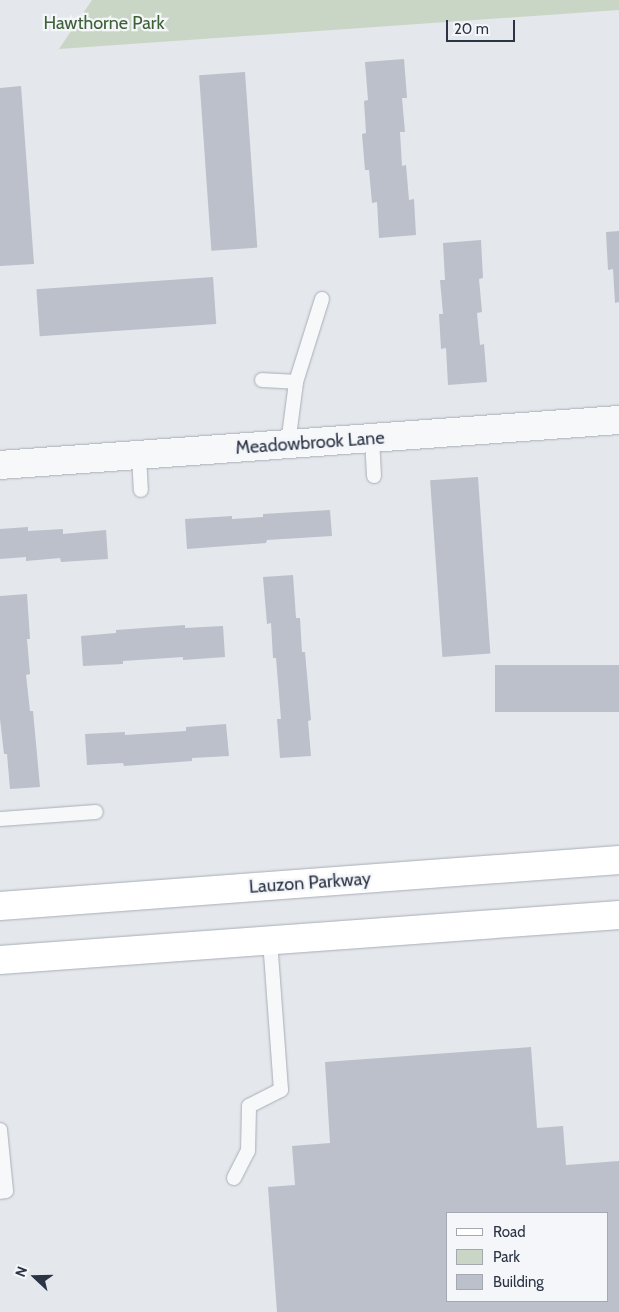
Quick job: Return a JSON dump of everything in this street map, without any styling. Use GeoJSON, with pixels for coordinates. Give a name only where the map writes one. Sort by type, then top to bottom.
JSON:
{"type":"FeatureCollection","features":[{"type":"Feature","properties":{"kind":"main road","name":"Lauzon Parkway"},"geometry":{"type":"LineString","coordinates":[[0,906],[619,860]]}},
{"type":"Feature","properties":{"kind":"main road"},"geometry":{"type":"LineString","coordinates":[[0,960],[619,914]]}},
{"type":"Feature","properties":{"kind":"street","name":"Meadowbrook Lane"},"geometry":{"type":"LineString","coordinates":[[0,465],[619,420]]}},
{"type":"Feature","properties":{"kind":"lane"},"geometry":{"type":"LineString","coordinates":[[288,444],[296,382],[322,299]]}},
{"type":"Feature","properties":{"kind":"lane"},"geometry":{"type":"LineString","coordinates":[[262,380],[296,382]]}},
{"type":"Feature","properties":{"kind":"lane"},"geometry":{"type":"LineString","coordinates":[[372,438],[374,476]]}},
{"type":"Feature","properties":{"kind":"lane"},"geometry":{"type":"LineString","coordinates":[[139,455],[140,490]]}},
{"type":"Feature","properties":{"kind":"lane"},"geometry":{"type":"LineString","coordinates":[[0,819],[96,812]]}},
{"type":"Feature","properties":{"kind":"lane"},"geometry":{"type":"LineString","coordinates":[[234,1178],[248,1151],[248,1106],[281,1090],[270,940]]}},
{"type":"Feature","properties":{"kind":"lane"},"geometry":{"type":"LineString","coordinates":[[0,1130],[6,1192],[0,1192]]}},
{"type":"Feature","properties":{"kind":"green space","name":"Hawthorne Park"},"geometry":{"type":"Polygon","coordinates":[[[92,0],[619,0],[619,10],[59,49],[92,0]]]}},
{"type":"Feature","properties":{"kind":"building"},"geometry":{"type":"Polygon","coordinates":[[[404,59],[407,98],[402,98],[405,132],[400,132],[402,166],[406,165],[409,200],[414,199],[416,235],[379,238],[377,202],[372,203],[369,170],[365,170],[362,134],[366,133],[364,101],[368,100],[365,62],[404,59]]]}},
{"type":"Feature","properties":{"kind":"building"},"geometry":{"type":"Polygon","coordinates":[[[245,72],[257,248],[211,251],[199,75],[245,72]]]}},
{"type":"Feature","properties":{"kind":"building"},"geometry":{"type":"Polygon","coordinates":[[[21,86],[34,264],[0,266],[0,88],[21,86]]]}},
{"type":"Feature","properties":{"kind":"building"},"geometry":{"type":"Polygon","coordinates":[[[619,231],[619,302],[615,303],[613,269],[608,270],[606,232],[619,231]]]}},
{"type":"Feature","properties":{"kind":"building"},"geometry":{"type":"Polygon","coordinates":[[[481,240],[483,278],[479,279],[482,312],[477,313],[480,345],[484,344],[487,382],[448,385],[446,348],[441,349],[439,314],[443,314],[440,280],[445,280],[443,243],[481,240]]]}},
{"type":"Feature","properties":{"kind":"building"},"geometry":{"type":"Polygon","coordinates":[[[213,277],[216,324],[40,336],[36,289],[213,277]]]}},
{"type":"Feature","properties":{"kind":"building"},"geometry":{"type":"Polygon","coordinates":[[[478,477],[490,654],[442,657],[430,480],[478,477]]]}},
{"type":"Feature","properties":{"kind":"building"},"geometry":{"type":"Polygon","coordinates":[[[330,510],[332,536],[267,540],[266,543],[187,549],[185,519],[232,516],[232,519],[263,517],[263,514],[330,510]]]}},
{"type":"Feature","properties":{"kind":"building"},"geometry":{"type":"Polygon","coordinates":[[[28,527],[28,531],[63,529],[63,534],[106,530],[108,559],[61,562],[60,558],[26,561],[26,557],[0,559],[0,529],[28,527]]]}},
{"type":"Feature","properties":{"kind":"building"},"geometry":{"type":"Polygon","coordinates":[[[293,575],[296,618],[300,618],[302,652],[305,652],[311,720],[308,721],[311,756],[280,758],[277,719],[281,719],[276,658],[273,658],[271,623],[267,624],[263,577],[293,575]]]}},
{"type":"Feature","properties":{"kind":"building"},"geometry":{"type":"Polygon","coordinates":[[[27,594],[30,639],[27,639],[30,674],[26,675],[30,711],[33,711],[40,787],[10,789],[7,754],[4,754],[0,719],[0,596],[27,594]]]}},
{"type":"Feature","properties":{"kind":"building"},"geometry":{"type":"Polygon","coordinates":[[[185,625],[185,628],[223,626],[225,657],[183,660],[183,657],[123,661],[123,664],[83,666],[81,636],[116,633],[116,630],[185,625]]]}},
{"type":"Feature","properties":{"kind":"building"},"geometry":{"type":"Polygon","coordinates":[[[495,665],[619,665],[619,712],[495,712],[495,665]]]}},
{"type":"Feature","properties":{"kind":"building"},"geometry":{"type":"Polygon","coordinates":[[[226,724],[229,756],[192,758],[192,761],[124,766],[123,763],[87,765],[85,734],[125,732],[125,735],[186,731],[186,727],[226,724]]]}},
{"type":"Feature","properties":{"kind":"building"},"geometry":{"type":"Polygon","coordinates":[[[531,1047],[537,1128],[563,1126],[566,1165],[619,1161],[619,1312],[277,1312],[268,1187],[295,1185],[292,1146],[330,1143],[325,1062],[531,1047]]]}}]}
